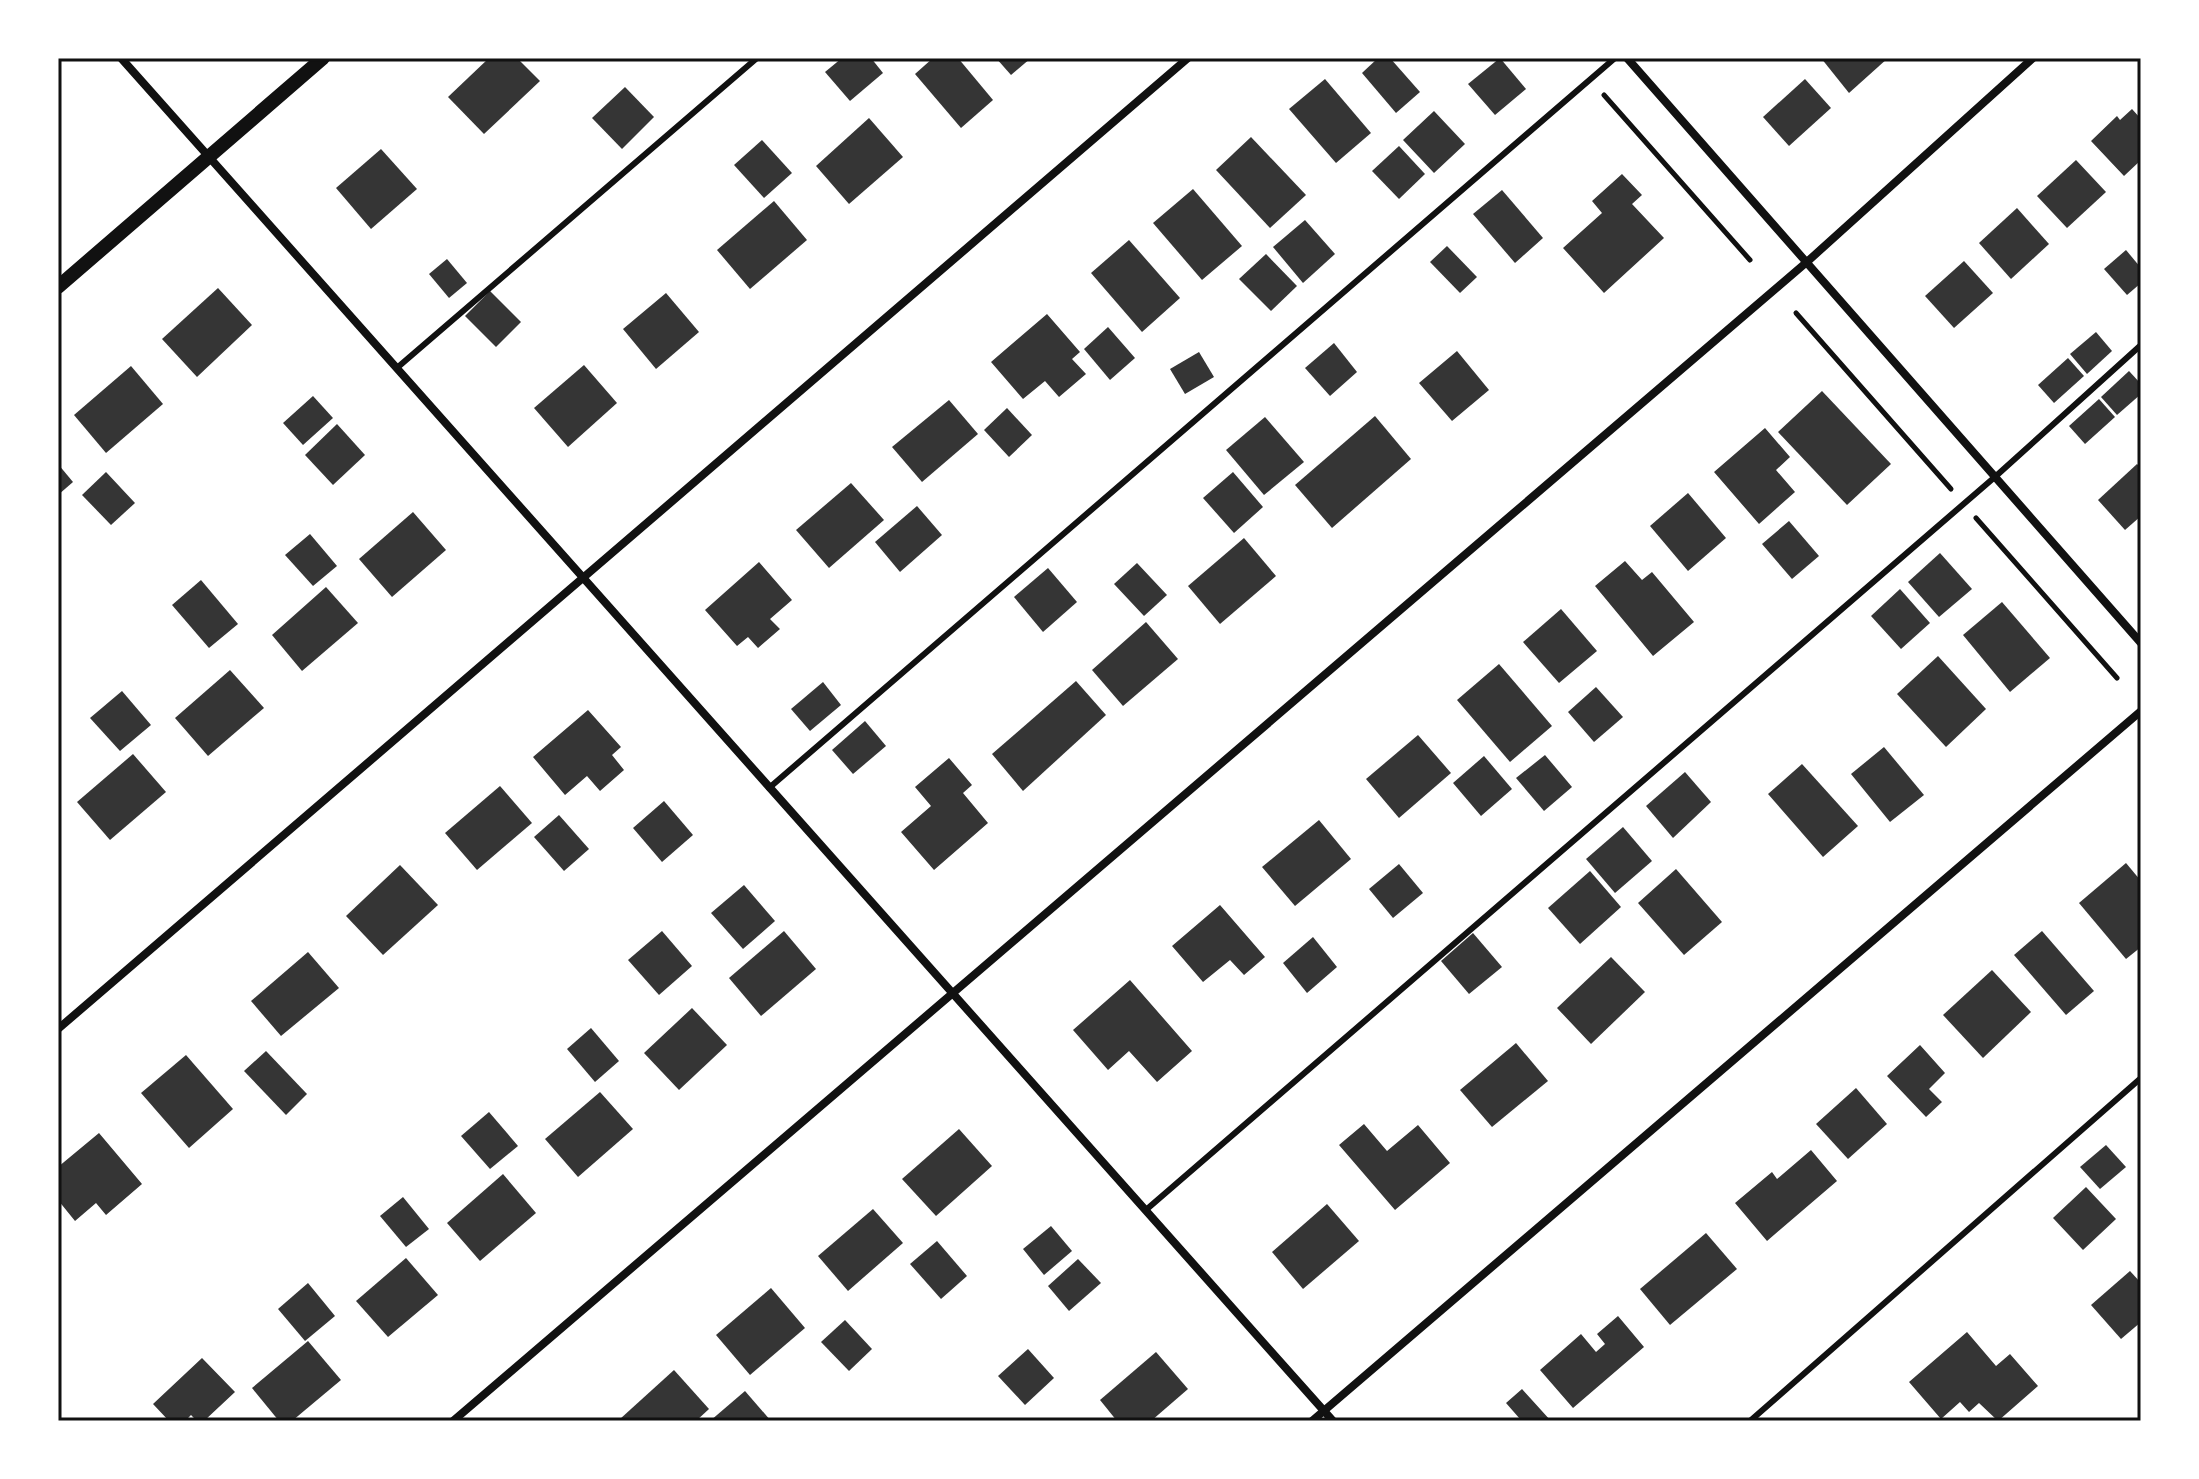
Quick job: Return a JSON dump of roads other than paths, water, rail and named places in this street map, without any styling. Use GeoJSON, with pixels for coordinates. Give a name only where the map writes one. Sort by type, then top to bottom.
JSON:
{"type":"FeatureCollection","features":[{"type":"Feature","properties":{"kind":"street"},"geometry":{"type":"LineString","coordinates":[[121,58],[1333,1421]]}},
{"type":"Feature","properties":{"kind":"street"},"geometry":{"type":"LineString","coordinates":[[58,287],[323,58]]}},
{"type":"Feature","properties":{"kind":"street"},"geometry":{"type":"LineString","coordinates":[[58,1029],[1188,58]]}},
{"type":"Feature","properties":{"kind":"street"},"geometry":{"type":"LineString","coordinates":[[1627,58],[2141,643]]}},
{"type":"Feature","properties":{"kind":"street"},"geometry":{"type":"LineString","coordinates":[[453,1421],[1808,261],[2033,58]]}},
{"type":"Feature","properties":{"kind":"street"},"geometry":{"type":"LineString","coordinates":[[1312,1421],[2141,711]]}},
{"type":"Feature","properties":{"kind":"lane"},"geometry":{"type":"LineString","coordinates":[[398,367],[757,58]]}},
{"type":"Feature","properties":{"kind":"lane"},"geometry":{"type":"LineString","coordinates":[[769,788],[1615,58]]}},
{"type":"Feature","properties":{"kind":"lane"},"geometry":{"type":"LineString","coordinates":[[1147,1209],[1996,476],[2141,345]]}},
{"type":"Feature","properties":{"kind":"lane"},"geometry":{"type":"LineString","coordinates":[[1750,1421],[2141,1078]]}}]}
